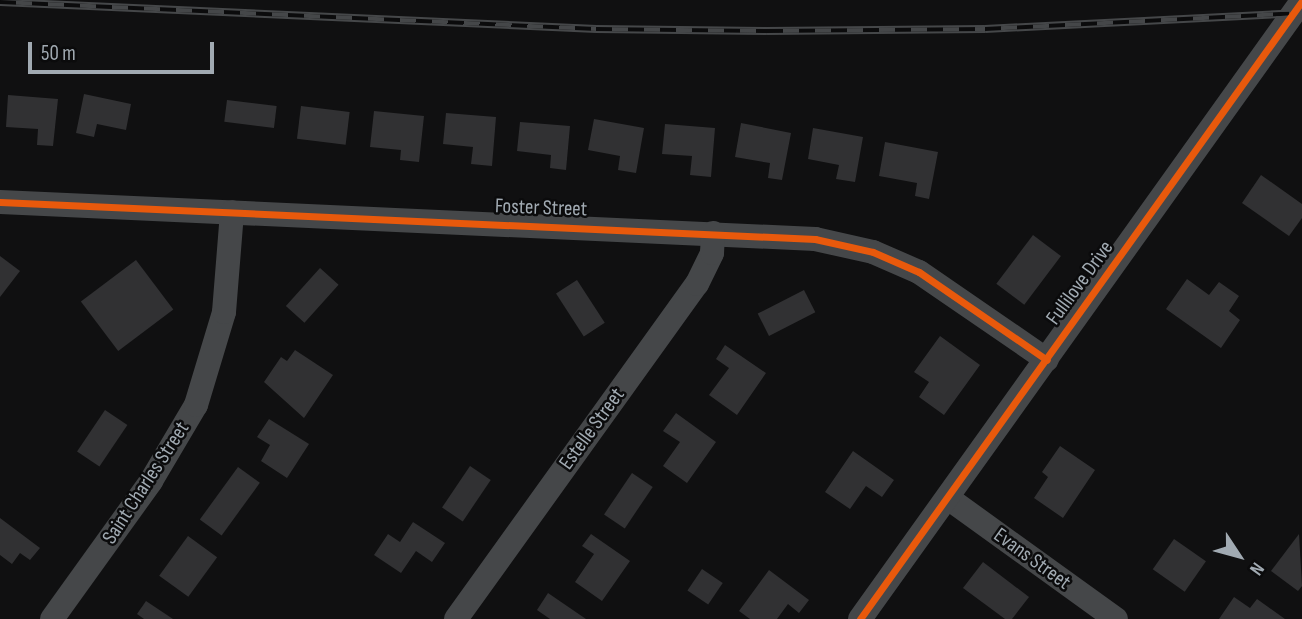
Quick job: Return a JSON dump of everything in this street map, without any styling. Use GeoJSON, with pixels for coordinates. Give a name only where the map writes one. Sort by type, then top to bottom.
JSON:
{"type":"FeatureCollection","features":[{"type":"Feature","properties":{"kind":"street","name":"Fullilove Drive"},"geometry":{"type":"LineString","coordinates":[[860,619],[1302,1]]}},
{"type":"Feature","properties":{"kind":"street","name":"Foster Street"},"geometry":{"type":"LineString","coordinates":[[0,202],[815,239],[873,252],[946,287],[1047,360]]}},
{"type":"Feature","properties":{"kind":"street","name":"Saint Charles Street"},"geometry":{"type":"LineString","coordinates":[[52,619],[151,481],[196,405],[224,312],[232,212]]}},
{"type":"Feature","properties":{"kind":"street","name":"Estelle Street"},"geometry":{"type":"LineString","coordinates":[[456,619],[697,284],[712,253],[713,233]]}},
{"type":"Feature","properties":{"kind":"street","name":"Evans Street"},"geometry":{"type":"LineString","coordinates":[[948,498],[1116,619]]}},
{"type":"Feature","properties":{"kind":"building"},"geometry":{"type":"Polygon","coordinates":[[[84,94],[131,104],[126,130],[97,124],[94,137],[76,133],[84,94]]]}},
{"type":"Feature","properties":{"kind":"building"},"geometry":{"type":"Polygon","coordinates":[[[8,95],[58,99],[53,146],[37,145],[38,129],[6,127],[8,95]]]}},
{"type":"Feature","properties":{"kind":"building"},"geometry":{"type":"Polygon","coordinates":[[[227,100],[277,106],[274,128],[224,122],[227,100]]]}},
{"type":"Feature","properties":{"kind":"building"},"geometry":{"type":"Polygon","coordinates":[[[301,106],[350,112],[346,145],[297,139],[301,106]]]}},
{"type":"Feature","properties":{"kind":"building"},"geometry":{"type":"Polygon","coordinates":[[[374,111],[424,116],[419,162],[400,160],[401,150],[370,147],[374,111]]]}},
{"type":"Feature","properties":{"kind":"building"},"geometry":{"type":"Polygon","coordinates":[[[446,113],[496,117],[492,166],[471,164],[473,147],[443,144],[446,113]]]}},
{"type":"Feature","properties":{"kind":"building"},"geometry":{"type":"Polygon","coordinates":[[[594,119],[644,128],[636,173],[618,170],[620,156],[588,150],[594,119]]]}},
{"type":"Feature","properties":{"kind":"building"},"geometry":{"type":"Polygon","coordinates":[[[520,122],[570,126],[566,170],[550,168],[551,155],[517,151],[520,122]]]}},
{"type":"Feature","properties":{"kind":"building"},"geometry":{"type":"Polygon","coordinates":[[[741,123],[791,133],[782,180],[768,178],[770,163],[735,157],[741,123]]]}},
{"type":"Feature","properties":{"kind":"building"},"geometry":{"type":"Polygon","coordinates":[[[665,124],[715,128],[711,177],[690,175],[692,156],[662,154],[665,124]]]}},
{"type":"Feature","properties":{"kind":"building"},"geometry":{"type":"Polygon","coordinates":[[[813,128],[863,137],[855,182],[836,179],[839,165],[808,159],[813,128]]]}},
{"type":"Feature","properties":{"kind":"building"},"geometry":{"type":"Polygon","coordinates":[[[885,142],[938,152],[929,199],[915,196],[917,183],[879,176],[885,142]]]}},
{"type":"Feature","properties":{"kind":"building"},"geometry":{"type":"Polygon","coordinates":[[[1261,175],[1302,204],[1302,218],[1289,236],[1242,203],[1261,175]]]}},
{"type":"Feature","properties":{"kind":"building"},"geometry":{"type":"Polygon","coordinates":[[[1033,235],[1061,256],[1024,305],[996,284],[1033,235]]]}},
{"type":"Feature","properties":{"kind":"building"},"geometry":{"type":"Polygon","coordinates":[[[0,256],[20,271],[0,297],[0,256]]]}},
{"type":"Feature","properties":{"kind":"building"},"geometry":{"type":"Polygon","coordinates":[[[136,260],[173,310],[118,351],[81,302],[136,260]]]}},
{"type":"Feature","properties":{"kind":"building"},"geometry":{"type":"Polygon","coordinates":[[[320,268],[339,285],[304,323],[286,306],[320,268]]]}},
{"type":"Feature","properties":{"kind":"building"},"geometry":{"type":"Polygon","coordinates":[[[1187,279],[1209,295],[1219,282],[1239,296],[1229,311],[1240,320],[1221,348],[1166,309],[1187,279]]]}},
{"type":"Feature","properties":{"kind":"building"},"geometry":{"type":"Polygon","coordinates":[[[577,280],[605,323],[584,336],[556,294],[577,280]]]}},
{"type":"Feature","properties":{"kind":"building"},"geometry":{"type":"Polygon","coordinates":[[[804,290],[815,312],[769,336],[758,314],[804,290]]]}},
{"type":"Feature","properties":{"kind":"building"},"geometry":{"type":"Polygon","coordinates":[[[940,336],[980,365],[944,415],[919,397],[929,382],[914,372],[940,336]]]}},
{"type":"Feature","properties":{"kind":"building"},"geometry":{"type":"Polygon","coordinates":[[[725,345],[766,373],[737,415],[709,395],[729,368],[716,359],[725,345]]]}},
{"type":"Feature","properties":{"kind":"building"},"geometry":{"type":"Polygon","coordinates":[[[295,350],[333,375],[304,418],[264,382],[281,357],[287,361],[295,350]]]}},
{"type":"Feature","properties":{"kind":"building"},"geometry":{"type":"Polygon","coordinates":[[[105,410],[127,425],[99,467],[77,451],[105,410]]]}},
{"type":"Feature","properties":{"kind":"building"},"geometry":{"type":"Polygon","coordinates":[[[676,413],[716,442],[687,483],[663,466],[680,442],[663,431],[676,413]]]}},
{"type":"Feature","properties":{"kind":"building"},"geometry":{"type":"Polygon","coordinates":[[[269,419],[309,444],[287,478],[261,461],[270,445],[257,437],[269,419]]]}},
{"type":"Feature","properties":{"kind":"building"},"geometry":{"type":"Polygon","coordinates":[[[1060,446],[1095,470],[1063,518],[1034,498],[1048,477],[1042,472],[1060,446]]]}},
{"type":"Feature","properties":{"kind":"building"},"geometry":{"type":"Polygon","coordinates":[[[853,451],[894,480],[882,497],[866,486],[850,509],[825,492],[853,451]]]}},
{"type":"Feature","properties":{"kind":"building"},"geometry":{"type":"Polygon","coordinates":[[[470,466],[491,480],[463,521],[442,507],[470,466]]]}},
{"type":"Feature","properties":{"kind":"building"},"geometry":{"type":"Polygon","coordinates":[[[238,467],[260,483],[222,535],[200,520],[238,467]]]}},
{"type":"Feature","properties":{"kind":"building"},"geometry":{"type":"Polygon","coordinates":[[[632,473],[653,487],[625,528],[604,514],[632,473]]]}},
{"type":"Feature","properties":{"kind":"building"},"geometry":{"type":"Polygon","coordinates":[[[0,518],[40,548],[30,560],[20,553],[12,564],[0,555],[0,518]]]}},
{"type":"Feature","properties":{"kind":"building"},"geometry":{"type":"Polygon","coordinates":[[[413,522],[445,543],[432,562],[416,551],[401,573],[374,555],[388,534],[400,542],[413,522]]]}},
{"type":"Feature","properties":{"kind":"building"},"geometry":{"type":"Polygon","coordinates":[[[591,534],[630,561],[602,601],[575,582],[594,554],[582,546],[591,534]]]}},
{"type":"Feature","properties":{"kind":"building"},"geometry":{"type":"Polygon","coordinates":[[[1299,534],[1302,586],[1298,591],[1271,571],[1299,534]]]}},
{"type":"Feature","properties":{"kind":"building"},"geometry":{"type":"Polygon","coordinates":[[[188,536],[217,557],[188,597],[159,576],[188,536]]]}},
{"type":"Feature","properties":{"kind":"building"},"geometry":{"type":"Polygon","coordinates":[[[1174,539],[1206,561],[1185,592],[1153,569],[1174,539]]]}},
{"type":"Feature","properties":{"kind":"building"},"geometry":{"type":"Polygon","coordinates":[[[983,562],[1029,597],[1012,619],[1005,619],[963,588],[983,562]]]}},
{"type":"Feature","properties":{"kind":"building"},"geometry":{"type":"Polygon","coordinates":[[[702,569],[723,583],[708,605],[687,591],[702,569]]]}},
{"type":"Feature","properties":{"kind":"building"},"geometry":{"type":"Polygon","coordinates":[[[769,570],[809,600],[799,613],[788,604],[777,619],[750,619],[739,611],[769,570]]]}},
{"type":"Feature","properties":{"kind":"building"},"geometry":{"type":"Polygon","coordinates":[[[548,593],[586,619],[550,619],[537,610],[548,593]]]}},
{"type":"Feature","properties":{"kind":"building"},"geometry":{"type":"Polygon","coordinates":[[[1234,597],[1250,608],[1257,599],[1285,619],[1219,619],[1234,597]]]}},
{"type":"Feature","properties":{"kind":"building"},"geometry":{"type":"Polygon","coordinates":[[[146,601],[173,619],[144,619],[137,614],[146,601]]]}},
{"type":"Feature","properties":{"kind":"railway"},"geometry":{"type":"LineString","coordinates":[[0,2],[596,29],[767,31],[985,29],[1302,13]]}},
{"type":"Feature","properties":{"kind":"cycle path"},"geometry":{"type":"LineString","coordinates":[[860,619],[1302,1]]}},
{"type":"Feature","properties":{"kind":"cycle path"},"geometry":{"type":"LineString","coordinates":[[0,202],[815,239],[873,252],[919,272],[1047,360]]}}]}
